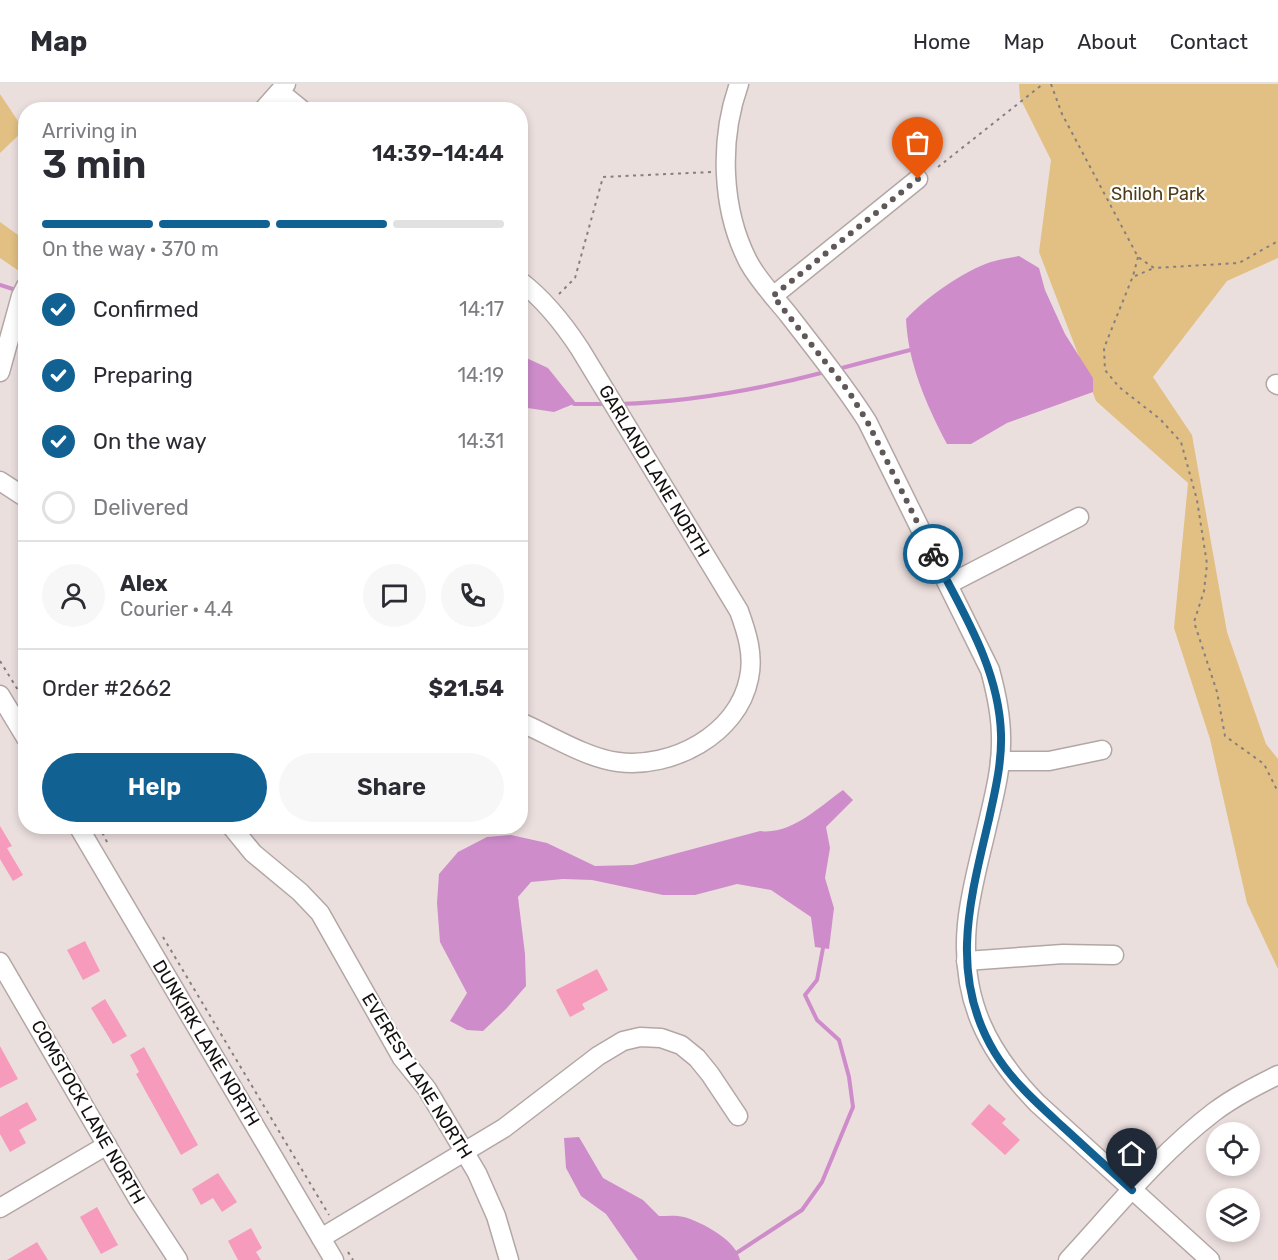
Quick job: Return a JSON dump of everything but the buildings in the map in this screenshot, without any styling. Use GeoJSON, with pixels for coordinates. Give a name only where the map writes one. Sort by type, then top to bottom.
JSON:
{"type":"FeatureCollection","features":[{"type":"Feature","properties":{"kind":"street"},"geometry":{"type":"LineString","coordinates":[[719,84],[738,87],[731,108],[727,140],[727,171],[732,220],[749,264],[849,392],[867,421],[990,670],[998,702],[1002,735],[1000,761],[967,924],[966,961],[970,990],[980,1022],[994,1052],[1014,1079],[1037,1103],[1210,1260]]}},
{"type":"Feature","properties":{"kind":"street"},"geometry":{"type":"LineString","coordinates":[[270,102],[283,88],[296,102]]}},
{"type":"Feature","properties":{"kind":"street"},"geometry":{"type":"LineString","coordinates":[[773,296],[918,179]]}},
{"type":"Feature","properties":{"kind":"street","name":"GARLAND LANE NORTH"},"geometry":{"type":"LineString","coordinates":[[528,287],[539,295],[561,320],[580,349],[739,611],[747,633],[751,656],[749,678],[743,697],[732,715],[703,741],[661,761],[627,763],[594,756],[528,726]]}},
{"type":"Feature","properties":{"kind":"street"},"geometry":{"type":"LineString","coordinates":[[0,372],[18,307]]}},
{"type":"Feature","properties":{"kind":"street"},"geometry":{"type":"LineString","coordinates":[[0,481],[18,493]]}},
{"type":"Feature","properties":{"kind":"street"},"geometry":{"type":"LineString","coordinates":[[949,584],[1079,517]]}},
{"type":"Feature","properties":{"kind":"street"},"geometry":{"type":"LineString","coordinates":[[0,695],[18,725]]}},
{"type":"Feature","properties":{"kind":"street"},"geometry":{"type":"LineString","coordinates":[[1000,761],[1049,761],[1102,750]]}},
{"type":"Feature","properties":{"kind":"street","name":"DUNKIRK LANE NORTH"},"geometry":{"type":"LineString","coordinates":[[83,834],[341,1256]]}},
{"type":"Feature","properties":{"kind":"street","name":"EVEREST LANE NORTH"},"geometry":{"type":"LineString","coordinates":[[238,834],[253,853],[300,892],[320,913],[402,1058],[427,1089],[488,1194],[509,1260]]}},
{"type":"Feature","properties":{"kind":"street"},"geometry":{"type":"LineString","coordinates":[[966,961],[1063,954],[1114,955]]}},
{"type":"Feature","properties":{"kind":"street","name":"COMSTOCK LANE NORTH"},"geometry":{"type":"LineString","coordinates":[[2,971],[138,1199],[178,1260]]}},
{"type":"Feature","properties":{"kind":"street"},"geometry":{"type":"LineString","coordinates":[[329,1233],[504,1128],[598,1056],[623,1041],[640,1037],[661,1038],[681,1045],[697,1058],[710,1074],[738,1116]]}},
{"type":"Feature","properties":{"kind":"street"},"geometry":{"type":"LineString","coordinates":[[1068,1260],[1182,1139],[1216,1111],[1278,1075]]}},
{"type":"Feature","properties":{"kind":"street"},"geometry":{"type":"LineString","coordinates":[[0,1208],[107,1145]]}},
{"type":"Feature","properties":{"kind":"path"},"geometry":{"type":"LineString","coordinates":[[938,167],[1043,84]]}},
{"type":"Feature","properties":{"kind":"path"},"geometry":{"type":"LineString","coordinates":[[1051,84],[1062,114],[1138,257],[1154,267]]}},
{"type":"Feature","properties":{"kind":"path"},"geometry":{"type":"LineString","coordinates":[[548,305],[575,278],[603,177],[727,171]]}},
{"type":"Feature","properties":{"kind":"path"},"geometry":{"type":"LineString","coordinates":[[1133,276],[1154,267],[1239,262],[1278,241]]}},
{"type":"Feature","properties":{"kind":"path"},"geometry":{"type":"LineString","coordinates":[[1138,257],[1133,276],[1104,348],[1105,370],[1119,387],[1160,418],[1181,442],[1197,500],[1207,564],[1204,591],[1194,622],[1217,692],[1225,736],[1263,764],[1278,792]]}},
{"type":"Feature","properties":{"kind":"path"},"geometry":{"type":"LineString","coordinates":[[0,661],[18,690]]}},
{"type":"Feature","properties":{"kind":"path"},"geometry":{"type":"LineString","coordinates":[[103,834],[109,848]]}},
{"type":"Feature","properties":{"kind":"path"},"geometry":{"type":"LineString","coordinates":[[161,934],[329,1233]]}},
{"type":"Feature","properties":{"kind":"path"},"geometry":{"type":"LineString","coordinates":[[341,1256],[353,1260]]}},
{"type":"Feature","properties":{"kind":"green space","name":"Shiloh Park"},"geometry":{"type":"Polygon","coordinates":[[[1019,84],[1278,84],[1278,258],[1227,281],[1153,377],[1192,435],[1227,632],[1266,744],[1278,759],[1278,969],[1247,903],[1210,739],[1174,628],[1188,483],[1096,401],[1039,252],[1051,160],[1020,98],[1019,84]]]}},
{"type":"Feature","properties":{"kind":"green space"},"geometry":{"type":"Polygon","coordinates":[[[0,94],[18,121],[18,136],[0,153],[0,94]]]}},
{"type":"Feature","properties":{"kind":"green space"},"geometry":{"type":"Polygon","coordinates":[[[0,222],[18,235],[18,270],[0,258],[0,222]]]}},
{"type":"Feature","properties":{"kind":"shaded area"},"geometry":{"type":"Polygon","coordinates":[[[1019,256],[1039,268],[1045,290],[1065,334],[1093,378],[1093,392],[1007,423],[971,444],[947,444],[919,383],[910,351],[906,319],[934,294],[969,271],[991,262],[1019,256]]]}},
{"type":"Feature","properties":{"kind":"shaded area"},"geometry":{"type":"Polygon","coordinates":[[[528,359],[548,368],[576,403],[554,412],[528,408],[528,359]]]}},
{"type":"Feature","properties":{"kind":"shaded area"},"geometry":{"type":"Polygon","coordinates":[[[843,790],[853,800],[826,827],[830,848],[825,878],[834,908],[829,949],[815,947],[811,917],[771,890],[737,884],[695,895],[663,895],[592,880],[563,879],[531,882],[518,897],[525,954],[526,986],[483,1031],[467,1030],[450,1021],[467,993],[440,942],[437,903],[439,874],[458,852],[487,837],[511,835],[547,843],[595,866],[633,865],[760,831],[783,829],[804,818],[843,790]]]}},
{"type":"Feature","properties":{"kind":"shaded area"},"geometry":{"type":"Polygon","coordinates":[[[579,1137],[603,1178],[643,1200],[659,1216],[684,1217],[718,1233],[733,1246],[740,1260],[638,1260],[606,1214],[581,1196],[566,1168],[564,1138],[579,1137]]]}},
{"type":"Feature","properties":{"kind":"waterway"},"geometry":{"type":"LineString","coordinates":[[0,285],[18,291]]}},
{"type":"Feature","properties":{"kind":"waterway"},"geometry":{"type":"LineString","coordinates":[[838,369],[910,350]]}},
{"type":"Feature","properties":{"kind":"waterway"},"geometry":{"type":"LineString","coordinates":[[619,404],[671,401],[723,394],[825,372]]}},
{"type":"Feature","properties":{"kind":"waterway"},"geometry":{"type":"LineString","coordinates":[[574,404],[606,404]]}},
{"type":"Feature","properties":{"kind":"waterway"},"geometry":{"type":"LineString","coordinates":[[738,1252],[802,1210],[822,1182],[853,1107],[849,1077],[839,1040],[817,1020],[805,995],[817,980],[823,948]]}},
{"type":"Feature","properties":{"kind":"way so far"},"geometry":{"type":"LineString","coordinates":[[918,179],[773,296],[849,392],[867,421],[933,554]]}},
{"type":"Feature","properties":{"kind":"route"},"geometry":{"type":"LineString","coordinates":[[933,554],[990,670],[998,702],[1002,735],[1000,769],[967,924],[966,961],[970,990],[980,1022],[994,1052],[1014,1079],[1132,1190]]}}]}
